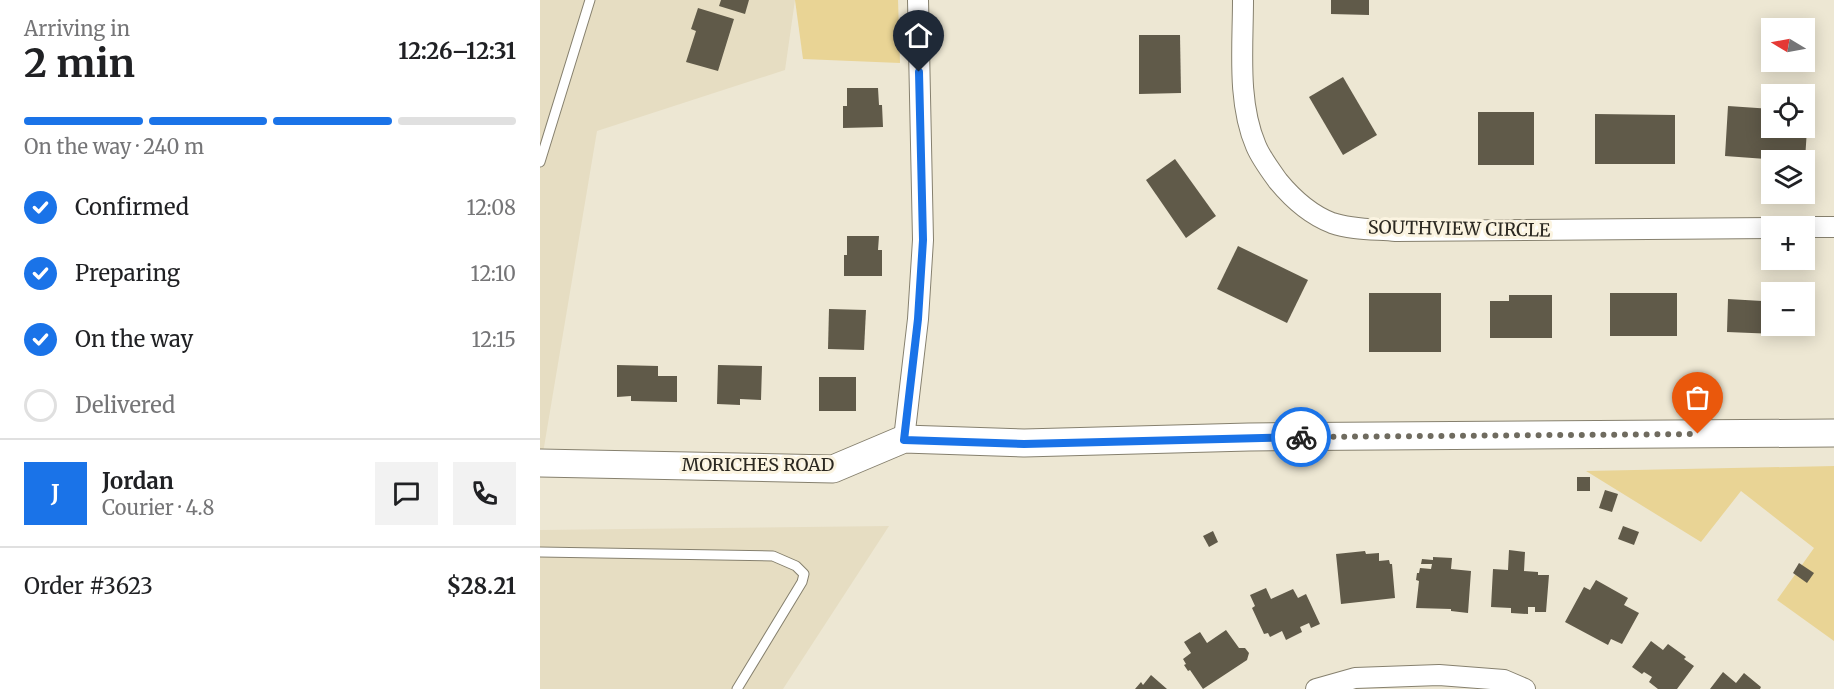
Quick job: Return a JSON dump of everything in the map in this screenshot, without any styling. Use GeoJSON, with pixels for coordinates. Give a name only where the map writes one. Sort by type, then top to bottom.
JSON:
{"type":"FeatureCollection","features":[{"type":"Feature","properties":{"kind":"street"},"geometry":{"type":"LineString","coordinates":[[904,440],[918,319],[923,240],[918,0]]}},
{"type":"Feature","properties":{"kind":"street","name":"SOUTHVIEW CIRCLE"},"geometry":{"type":"LineString","coordinates":[[1243,0],[1243,78],[1247,117],[1256,146],[1284,188],[1303,207],[1332,223],[1352,227],[1408,231],[1761,228]]}},
{"type":"Feature","properties":{"kind":"street"},"geometry":{"type":"LineString","coordinates":[[1815,227],[1834,227]]}},
{"type":"Feature","properties":{"kind":"street","name":"MORICHES ROAD"},"geometry":{"type":"LineString","coordinates":[[540,463],[833,469],[904,440],[1024,444],[1249,437],[1834,433]]}},
{"type":"Feature","properties":{"kind":"street"},"geometry":{"type":"LineString","coordinates":[[1316,689],[1355,678],[1439,675],[1504,680],[1525,689]]}},
{"type":"Feature","properties":{"kind":"lane"},"geometry":{"type":"LineString","coordinates":[[540,162],[590,0]]}},
{"type":"Feature","properties":{"kind":"lane"},"geometry":{"type":"LineString","coordinates":[[540,552],[773,556],[796,566],[804,574],[802,582],[737,689]]}},
{"type":"Feature","properties":{"kind":"shaded area"},"geometry":{"type":"Polygon","coordinates":[[[540,0],[795,0],[785,70],[597,131],[540,471],[540,0]]]}},
{"type":"Feature","properties":{"kind":"shaded area"},"geometry":{"type":"Polygon","coordinates":[[[795,0],[898,0],[900,63],[803,59],[795,0]]]}},
{"type":"Feature","properties":{"kind":"shaded area"},"geometry":{"type":"Polygon","coordinates":[[[1834,466],[1834,641],[1777,600],[1814,548],[1741,491],[1701,542],[1586,471],[1834,466]]]}},
{"type":"Feature","properties":{"kind":"shaded area"},"geometry":{"type":"Polygon","coordinates":[[[889,526],[783,689],[540,689],[540,530],[889,526]]]}},
{"type":"Feature","properties":{"kind":"building"},"geometry":{"type":"Polygon","coordinates":[[[721,0],[749,0],[745,14],[719,6],[721,0]]]}},
{"type":"Feature","properties":{"kind":"building"},"geometry":{"type":"Polygon","coordinates":[[[1331,0],[1369,0],[1369,15],[1331,14],[1331,0]]]}},
{"type":"Feature","properties":{"kind":"building"},"geometry":{"type":"Polygon","coordinates":[[[698,8],[734,19],[718,71],[686,62],[696,31],[691,29],[698,8]]]}},
{"type":"Feature","properties":{"kind":"building"},"geometry":{"type":"Polygon","coordinates":[[[1139,35],[1180,35],[1181,93],[1139,94],[1139,35]]]}},
{"type":"Feature","properties":{"kind":"building"},"geometry":{"type":"Polygon","coordinates":[[[1343,77],[1377,135],[1343,155],[1309,97],[1343,77]]]}},
{"type":"Feature","properties":{"kind":"building"},"geometry":{"type":"Polygon","coordinates":[[[847,88],[878,88],[879,105],[882,105],[883,127],[843,128],[843,106],[847,106],[847,88]]]}},
{"type":"Feature","properties":{"kind":"building"},"geometry":{"type":"Polygon","coordinates":[[[1728,106],[1761,108],[1761,138],[1806,138],[1806,150],[1761,150],[1761,159],[1725,156],[1728,106]]]}},
{"type":"Feature","properties":{"kind":"building"},"geometry":{"type":"Polygon","coordinates":[[[1478,112],[1534,112],[1534,165],[1478,165],[1478,112]]]}},
{"type":"Feature","properties":{"kind":"building"},"geometry":{"type":"Polygon","coordinates":[[[1595,114],[1675,115],[1675,164],[1595,164],[1595,114]]]}},
{"type":"Feature","properties":{"kind":"building"},"geometry":{"type":"Polygon","coordinates":[[[1175,159],[1216,216],[1186,238],[1146,180],[1175,159]]]}},
{"type":"Feature","properties":{"kind":"building"},"geometry":{"type":"Polygon","coordinates":[[[847,236],[879,236],[878,250],[882,250],[882,276],[844,276],[847,236]]]}},
{"type":"Feature","properties":{"kind":"building"},"geometry":{"type":"Polygon","coordinates":[[[1238,246],[1308,280],[1287,323],[1217,289],[1238,246]]]}},
{"type":"Feature","properties":{"kind":"building"},"geometry":{"type":"Polygon","coordinates":[[[1369,293],[1441,293],[1441,352],[1369,352],[1369,293]]]}},
{"type":"Feature","properties":{"kind":"building"},"geometry":{"type":"Polygon","coordinates":[[[1610,293],[1677,293],[1677,336],[1610,336],[1610,293]]]}},
{"type":"Feature","properties":{"kind":"building"},"geometry":{"type":"Polygon","coordinates":[[[1509,295],[1552,295],[1552,338],[1490,338],[1490,301],[1509,301],[1509,295]]]}},
{"type":"Feature","properties":{"kind":"building"},"geometry":{"type":"Polygon","coordinates":[[[1728,299],[1761,301],[1761,333],[1727,332],[1728,299]]]}},
{"type":"Feature","properties":{"kind":"building"},"geometry":{"type":"Polygon","coordinates":[[[829,309],[866,310],[864,350],[828,349],[829,309]]]}},
{"type":"Feature","properties":{"kind":"building"},"geometry":{"type":"Polygon","coordinates":[[[617,365],[658,366],[658,376],[677,376],[677,402],[631,401],[631,396],[617,397],[617,365]]]}},
{"type":"Feature","properties":{"kind":"building"},"geometry":{"type":"Polygon","coordinates":[[[718,365],[762,366],[761,400],[740,399],[740,405],[717,404],[718,365]]]}},
{"type":"Feature","properties":{"kind":"building"},"geometry":{"type":"Polygon","coordinates":[[[819,377],[856,377],[856,411],[819,411],[819,377]]]}},
{"type":"Feature","properties":{"kind":"building"},"geometry":{"type":"Polygon","coordinates":[[[1577,477],[1590,477],[1590,491],[1577,491],[1577,477]]]}},
{"type":"Feature","properties":{"kind":"building"},"geometry":{"type":"Polygon","coordinates":[[[1605,490],[1618,494],[1612,512],[1599,508],[1605,490]]]}},
{"type":"Feature","properties":{"kind":"building"},"geometry":{"type":"Polygon","coordinates":[[[1623,526],[1639,532],[1634,545],[1618,539],[1623,526]]]}},
{"type":"Feature","properties":{"kind":"building"},"geometry":{"type":"Polygon","coordinates":[[[1213,531],[1218,542],[1209,547],[1203,536],[1213,531]]]}},
{"type":"Feature","properties":{"kind":"building"},"geometry":{"type":"Polygon","coordinates":[[[1509,550],[1525,552],[1524,571],[1549,575],[1546,612],[1535,612],[1535,607],[1528,607],[1528,614],[1511,613],[1511,608],[1491,607],[1493,569],[1508,570],[1509,550]]]}},
{"type":"Feature","properties":{"kind":"building"},"geometry":{"type":"Polygon","coordinates":[[[1365,551],[1366,554],[1379,553],[1379,561],[1389,560],[1392,564],[1395,598],[1341,604],[1336,554],[1365,551]]]}},
{"type":"Feature","properties":{"kind":"building"},"geometry":{"type":"Polygon","coordinates":[[[1433,557],[1452,558],[1451,569],[1471,571],[1468,613],[1451,611],[1451,609],[1416,608],[1419,581],[1416,580],[1417,573],[1420,568],[1431,569],[1432,564],[1421,564],[1422,559],[1433,560],[1433,557]]]}},
{"type":"Feature","properties":{"kind":"building"},"geometry":{"type":"Polygon","coordinates":[[[1799,563],[1814,573],[1807,583],[1793,573],[1799,563]]]}},
{"type":"Feature","properties":{"kind":"building"},"geometry":{"type":"Polygon","coordinates":[[[1596,580],[1628,598],[1624,605],[1639,613],[1622,644],[1611,639],[1608,645],[1565,622],[1584,587],[1590,590],[1596,580]]]}},
{"type":"Feature","properties":{"kind":"building"},"geometry":{"type":"Polygon","coordinates":[[[1266,588],[1271,599],[1293,589],[1298,598],[1306,594],[1320,624],[1311,628],[1309,623],[1300,627],[1302,632],[1286,640],[1282,631],[1270,637],[1268,633],[1264,634],[1252,608],[1255,606],[1250,595],[1266,588]]]}},
{"type":"Feature","properties":{"kind":"building"},"geometry":{"type":"Polygon","coordinates":[[[1226,630],[1239,648],[1245,648],[1249,653],[1247,660],[1203,689],[1184,665],[1186,664],[1183,659],[1191,653],[1184,642],[1200,632],[1207,643],[1226,630]]]}},
{"type":"Feature","properties":{"kind":"building"},"geometry":{"type":"Polygon","coordinates":[[[1651,641],[1663,650],[1668,644],[1694,666],[1677,689],[1658,689],[1649,682],[1652,677],[1632,667],[1651,641]]]}},
{"type":"Feature","properties":{"kind":"building"},"geometry":{"type":"Polygon","coordinates":[[[1723,672],[1736,683],[1744,673],[1761,687],[1760,689],[1710,689],[1723,672]]]}},
{"type":"Feature","properties":{"kind":"building"},"geometry":{"type":"Polygon","coordinates":[[[1151,675],[1167,689],[1135,689],[1141,682],[1143,685],[1151,675]]]}},
{"type":"Feature","properties":{"kind":"way so far"},"geometry":{"type":"LineString","coordinates":[[1301,437],[1698,434]]}},
{"type":"Feature","properties":{"kind":"route"},"geometry":{"type":"LineString","coordinates":[[919,72],[923,240],[918,319],[904,440],[1024,444],[1301,437]]}}]}
